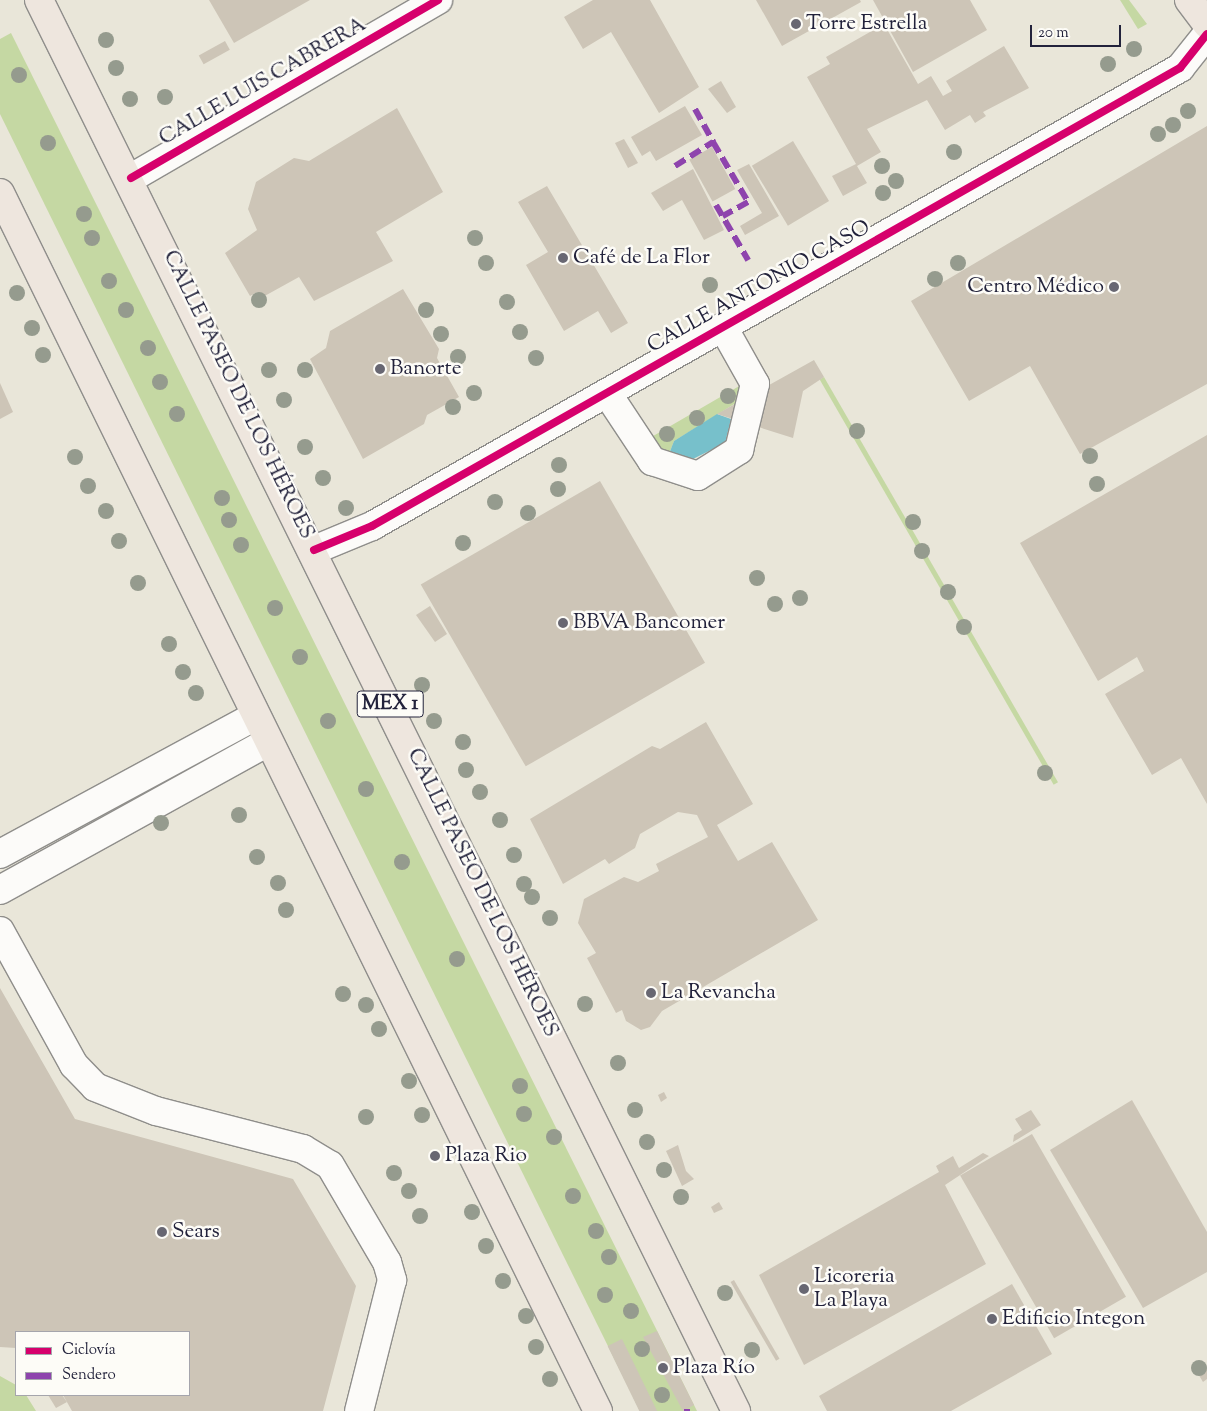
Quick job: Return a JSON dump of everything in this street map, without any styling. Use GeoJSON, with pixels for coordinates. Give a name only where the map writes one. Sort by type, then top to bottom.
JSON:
{"type":"FeatureCollection","features":[{"type":"Feature","properties":{"kind":"main road","name":"CALLE PASEO DE LOS HÉROES"},"geometry":{"type":"LineString","coordinates":[[39,0],[131,178],[736,1411]]}},
{"type":"Feature","properties":{"kind":"main road"},"geometry":{"type":"LineString","coordinates":[[1189,0],[1207,24]]}},
{"type":"Feature","properties":{"kind":"main road"},"geometry":{"type":"LineString","coordinates":[[0,193],[255,716],[598,1411]]}},
{"type":"Feature","properties":{"kind":"street","name":"CALLE LUIS CABRERA"},"geometry":{"type":"LineString","coordinates":[[131,178],[438,0]]}},
{"type":"Feature","properties":{"kind":"street","name":"CALLE ANTONIO CASO"},"geometry":{"type":"LineString","coordinates":[[314,550],[372,526],[1180,68],[1207,34]]}},
{"type":"Feature","properties":{"kind":"street"},"geometry":{"type":"LineString","coordinates":[[607,393],[652,462],[698,476],[739,450],[755,384],[723,327]]}},
{"type":"Feature","properties":{"kind":"street"},"geometry":{"type":"LineString","coordinates":[[0,854],[255,716]]}},
{"type":"Feature","properties":{"kind":"street"},"geometry":{"type":"LineString","coordinates":[[0,890],[268,742]]}},
{"type":"Feature","properties":{"kind":"street"},"geometry":{"type":"LineString","coordinates":[[0,931],[74,1064],[94,1088],[156,1111],[303,1150],[330,1165],[387,1262],[392,1280],[359,1411]]}},
{"type":"Feature","properties":{"kind":"green space"},"geometry":{"type":"Polygon","coordinates":[[[1120,0],[1129,0],[1147,24],[1138,29],[1120,0]]]}},
{"type":"Feature","properties":{"kind":"green space"},"geometry":{"type":"Polygon","coordinates":[[[11,33],[697,1411],[640,1411],[0,114],[0,39],[11,33]]]}},
{"type":"Feature","properties":{"kind":"green space"},"geometry":{"type":"Polygon","coordinates":[[[824,377],[1058,782],[1054,785],[820,380],[824,377]]]}},
{"type":"Feature","properties":{"kind":"green space"},"geometry":{"type":"Polygon","coordinates":[[[741,385],[736,403],[674,441],[669,454],[656,450],[648,439],[741,385]]]}},
{"type":"Feature","properties":{"kind":"green space"},"geometry":{"type":"Polygon","coordinates":[[[0,1376],[15,1384],[15,1396],[27,1396],[36,1411],[0,1411],[0,1376]]]}},
{"type":"Feature","properties":{"kind":"water"},"geometry":{"type":"Polygon","coordinates":[[[717,414],[731,419],[725,443],[691,460],[669,454],[674,441],[717,414]]]}},
{"type":"Feature","properties":{"kind":"building"},"geometry":{"type":"Polygon","coordinates":[[[209,0],[310,0],[234,43],[209,0]]]}},
{"type":"Feature","properties":{"kind":"building"},"geometry":{"type":"Polygon","coordinates":[[[593,0],[650,0],[699,87],[659,113],[611,32],[583,49],[564,17],[593,0]]]}},
{"type":"Feature","properties":{"kind":"building","name":"Torre Estrella"},"geometry":{"type":"Polygon","coordinates":[[[756,0],[860,0],[861,2],[782,46],[756,0]]]}},
{"type":"Feature","properties":{"kind":"building"},"geometry":{"type":"Polygon","coordinates":[[[873,0],[970,0],[987,30],[913,72],[873,0]]]}},
{"type":"Feature","properties":{"kind":"building"},"geometry":{"type":"Polygon","coordinates":[[[884,24],[918,84],[931,76],[943,96],[952,91],[946,81],[1004,46],[1029,88],[983,112],[986,116],[975,123],[970,115],[945,130],[927,100],[867,129],[881,152],[857,166],[867,183],[843,196],[832,176],[856,164],[807,77],[830,64],[826,57],[884,24]]]}},
{"type":"Feature","properties":{"kind":"building"},"geometry":{"type":"Polygon","coordinates":[[[225,41],[230,50],[204,64],[199,56],[225,41]]]}},
{"type":"Feature","properties":{"kind":"building"},"geometry":{"type":"Polygon","coordinates":[[[721,81],[736,107],[727,113],[708,89],[721,81]]]}},
{"type":"Feature","properties":{"kind":"building"},"geometry":{"type":"Polygon","coordinates":[[[685,106],[702,135],[656,161],[650,151],[642,156],[631,137],[685,106]]]}},
{"type":"Feature","properties":{"kind":"building"},"geometry":{"type":"Polygon","coordinates":[[[397,108],[443,192],[376,232],[393,261],[314,301],[299,277],[261,298],[257,292],[250,296],[225,253],[257,230],[248,209],[256,182],[294,158],[309,161],[397,108]]]}},
{"type":"Feature","properties":{"kind":"building"},"geometry":{"type":"Polygon","coordinates":[[[1207,126],[1207,384],[1080,454],[1030,366],[969,401],[911,301],[1207,126]]]}},
{"type":"Feature","properties":{"kind":"building"},"geometry":{"type":"Polygon","coordinates":[[[624,139],[638,163],[628,168],[615,143],[624,139]]]}},
{"type":"Feature","properties":{"kind":"building"},"geometry":{"type":"Polygon","coordinates":[[[793,141],[829,201],[788,226],[752,166],[793,141]]]}},
{"type":"Feature","properties":{"kind":"building"},"geometry":{"type":"Polygon","coordinates":[[[712,147],[735,189],[713,202],[689,160],[712,147]]]}},
{"type":"Feature","properties":{"kind":"building"},"geometry":{"type":"Polygon","coordinates":[[[749,164],[779,216],[745,235],[740,226],[762,213],[737,170],[749,164]]]}},
{"type":"Feature","properties":{"kind":"building"},"geometry":{"type":"Polygon","coordinates":[[[693,169],[724,230],[704,240],[682,200],[663,211],[651,193],[693,169]]]}},
{"type":"Feature","properties":{"kind":"building","name":"Café de La Flor"},"geometry":{"type":"Polygon","coordinates":[[[547,186],[628,323],[611,333],[598,311],[564,331],[526,265],[548,252],[518,202],[547,186]]]}},
{"type":"Feature","properties":{"kind":"building","name":"Banorte"},"geometry":{"type":"Polygon","coordinates":[[[403,289],[439,349],[437,358],[459,397],[427,415],[424,424],[363,459],[310,359],[326,348],[330,331],[403,289]]]}},
{"type":"Feature","properties":{"kind":"building"},"geometry":{"type":"Polygon","coordinates":[[[814,360],[824,377],[803,391],[793,438],[717,414],[814,360]]]}},
{"type":"Feature","properties":{"kind":"building"},"geometry":{"type":"Polygon","coordinates":[[[0,383],[13,412],[0,419],[0,383]]]}},
{"type":"Feature","properties":{"kind":"building"},"geometry":{"type":"Polygon","coordinates":[[[1207,435],[1207,804],[1181,758],[1152,775],[1105,694],[1144,671],[1137,657],[1098,681],[1020,543],[1207,435]]]}},
{"type":"Feature","properties":{"kind":"building","name":"BBVA Bancomer"},"geometry":{"type":"Polygon","coordinates":[[[600,481],[705,663],[526,766],[421,584],[600,481]]]}},
{"type":"Feature","properties":{"kind":"building"},"geometry":{"type":"Polygon","coordinates":[[[430,606],[447,634],[435,642],[416,615],[430,606]]]}},
{"type":"Feature","properties":{"kind":"building"},"geometry":{"type":"Polygon","coordinates":[[[706,722],[753,804],[717,825],[738,861],[772,842],[818,920],[662,1011],[650,1027],[641,1030],[626,1021],[622,1010],[616,1013],[587,958],[596,953],[578,923],[584,899],[624,877],[638,882],[659,871],[656,864],[708,837],[697,815],[678,812],[640,834],[635,848],[609,864],[605,859],[563,884],[530,819],[652,746],[660,749],[706,722]]]}},
{"type":"Feature","properties":{"kind":"building","name":"Sears"},"geometry":{"type":"Polygon","coordinates":[[[0,988],[75,1119],[293,1179],[356,1286],[323,1411],[72,1411],[64,1396],[190,1396],[190,1331],[15,1331],[15,1348],[0,1347],[0,988]]]}},
{"type":"Feature","properties":{"kind":"building"},"geometry":{"type":"Polygon","coordinates":[[[664,1092],[667,1098],[661,1102],[658,1095],[664,1092]]]}},
{"type":"Feature","properties":{"kind":"building"},"geometry":{"type":"Polygon","coordinates":[[[1132,1100],[1207,1232],[1207,1272],[1143,1308],[1050,1150],[1132,1100]]]}},
{"type":"Feature","properties":{"kind":"building"},"geometry":{"type":"Polygon","coordinates":[[[1031,1110],[1041,1125],[1013,1142],[1014,1135],[1022,1130],[1015,1119],[1031,1110]]]}},
{"type":"Feature","properties":{"kind":"building"},"geometry":{"type":"Polygon","coordinates":[[[1032,1134],[1126,1297],[1054,1338],[960,1176],[1032,1134]]]}},
{"type":"Feature","properties":{"kind":"building"},"geometry":{"type":"Polygon","coordinates":[[[678,1145],[686,1171],[694,1179],[682,1186],[666,1151],[678,1145]]]}},
{"type":"Feature","properties":{"kind":"building"},"geometry":{"type":"Polygon","coordinates":[[[983,1153],[989,1156],[945,1185],[986,1264],[804,1365],[759,1275],[939,1172],[936,1166],[953,1156],[959,1168],[983,1153]]]}},
{"type":"Feature","properties":{"kind":"building"},"geometry":{"type":"Polygon","coordinates":[[[719,1202],[723,1209],[714,1213],[711,1207],[719,1202]]]}},
{"type":"Feature","properties":{"kind":"building"},"geometry":{"type":"Polygon","coordinates":[[[734,1280],[780,1359],[776,1361],[731,1282],[734,1280]]]}},
{"type":"Feature","properties":{"kind":"building","name":"Edificio Integon"},"geometry":{"type":"Polygon","coordinates":[[[1012,1284],[1052,1354],[951,1411],[827,1411],[819,1396],[1012,1284]]]}},
{"type":"Feature","properties":{"kind":"building"},"geometry":{"type":"Polygon","coordinates":[[[657,1331],[694,1405],[683,1411],[643,1337],[657,1331]]]}},
{"type":"Feature","properties":{"kind":"building"},"geometry":{"type":"Polygon","coordinates":[[[622,1339],[657,1411],[639,1411],[608,1346],[622,1339]]]}},
{"type":"Feature","properties":{"kind":"building"},"geometry":{"type":"Polygon","coordinates":[[[1207,1366],[1207,1379],[1203,1382],[1197,1372],[1207,1366]]]}},
{"type":"Feature","properties":{"kind":"building"},"geometry":{"type":"Polygon","coordinates":[[[49,1396],[63,1396],[67,1402],[56,1408],[49,1396]]]}},
{"type":"Feature","properties":{"kind":"marked path"},"geometry":{"type":"LineString","coordinates":[[695,109],[713,142]]}},
{"type":"Feature","properties":{"kind":"marked path"},"geometry":{"type":"LineString","coordinates":[[675,166],[713,142],[748,202],[723,216]]}},
{"type":"Feature","properties":{"kind":"marked path"},"geometry":{"type":"LineString","coordinates":[[716,205],[748,260]]}},
{"type":"Feature","properties":{"kind":"cycle path"},"geometry":{"type":"LineString","coordinates":[[131,178],[438,0]]}},
{"type":"Feature","properties":{"kind":"cycle path"},"geometry":{"type":"LineString","coordinates":[[314,550],[372,526],[1180,68],[1207,34]]}},
{"type":"Feature","properties":{"kind":"place","name":"Torre Estrella"},"geometry":{"type":"Point","coordinates":[796,24]}},
{"type":"Feature","properties":{"kind":"place","name":"Café de La Flor"},"geometry":{"type":"Point","coordinates":[563,258]}},
{"type":"Feature","properties":{"kind":"place","name":"Centro Médico"},"geometry":{"type":"Point","coordinates":[1114,287]}},
{"type":"Feature","properties":{"kind":"place","name":"Banorte"},"geometry":{"type":"Point","coordinates":[380,369]}},
{"type":"Feature","properties":{"kind":"place","name":"BBVA Bancomer"},"geometry":{"type":"Point","coordinates":[563,623]}},
{"type":"Feature","properties":{"kind":"place","name":"La Revancha"},"geometry":{"type":"Point","coordinates":[651,993]}},
{"type":"Feature","properties":{"kind":"place","name":"Plaza Rio"},"geometry":{"type":"Point","coordinates":[435,1156]}},
{"type":"Feature","properties":{"kind":"place","name":"Sears"},"geometry":{"type":"Point","coordinates":[162,1232]}},
{"type":"Feature","properties":{"kind":"place","name":"Licoreria La Playa"},"geometry":{"type":"Point","coordinates":[804,1289]}},
{"type":"Feature","properties":{"kind":"place","name":"Edificio Integon"},"geometry":{"type":"Point","coordinates":[992,1319]}},
{"type":"Feature","properties":{"kind":"place","name":"Plaza Río"},"geometry":{"type":"Point","coordinates":[663,1368]}}]}
